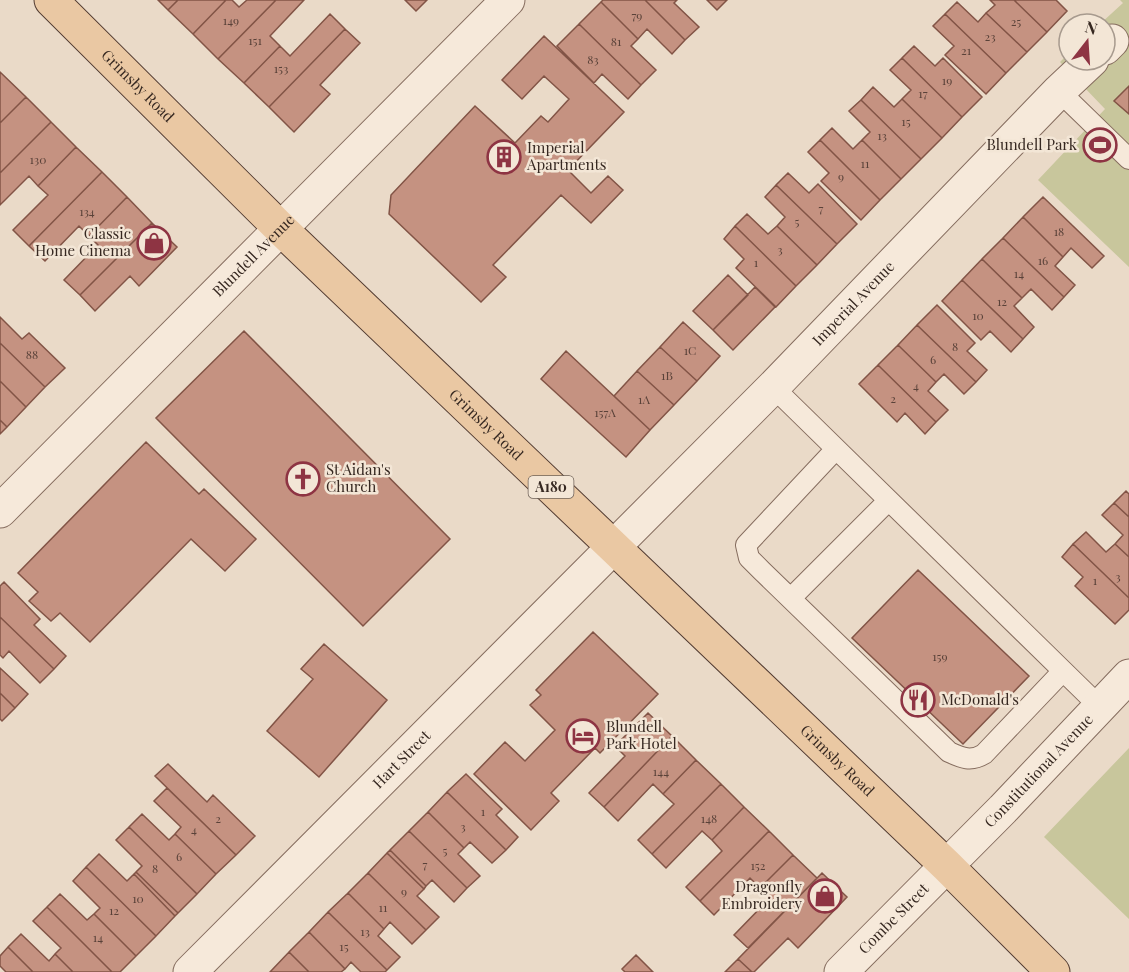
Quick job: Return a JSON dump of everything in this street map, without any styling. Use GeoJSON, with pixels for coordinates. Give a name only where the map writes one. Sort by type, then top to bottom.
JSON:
{"type":"FeatureCollection","features":[{"type":"Feature","properties":{"kind":"main road","name":"Grimsby Road"},"geometry":{"type":"LineString","coordinates":[[51,0],[282,230],[947,866],[1053,972]]}},
{"type":"Feature","properties":{"kind":"street","name":"Blundell Avenue"},"geometry":{"type":"LineString","coordinates":[[0,511],[282,230],[508,0]]}},
{"type":"Feature","properties":{"kind":"street","name":"Imperial Avenue"},"geometry":{"type":"LineString","coordinates":[[614,546],[773,387],[1079,72]]}},
{"type":"Feature","properties":{"kind":"street","name":"Hart Street"},"geometry":{"type":"LineString","coordinates":[[190,972],[614,546]]}},
{"type":"Feature","properties":{"kind":"street","name":"Constitutional Avenue"},"geometry":{"type":"LineString","coordinates":[[947,866],[1129,676]]}},
{"type":"Feature","properties":{"kind":"street","name":"Combe Street"},"geometry":{"type":"LineString","coordinates":[[841,972],[947,866]]}},
{"type":"Feature","properties":{"kind":"lane"},"geometry":{"type":"LineString","coordinates":[[1059,91],[1129,159]]}},
{"type":"Feature","properties":{"kind":"lane"},"geometry":{"type":"LineString","coordinates":[[773,387],[1099,706]]}},
{"type":"Feature","properties":{"kind":"lane"},"geometry":{"type":"LineString","coordinates":[[836,449],[746,545],[749,558],[949,752],[966,759],[976,759],[984,754],[1063,671]]}},
{"type":"Feature","properties":{"kind":"lane"},"geometry":{"type":"LineString","coordinates":[[791,598],[888,501]]}},
{"type":"Feature","properties":{"kind":"shaded area","name":"Blundell Park"},"geometry":{"type":"Polygon","coordinates":[[[1120,0],[1129,0],[1129,267],[1038,180],[1105,109],[1070,72],[1117,72],[1117,12],[1113,12],[1123,3],[1120,0]]]}},
{"type":"Feature","properties":{"kind":"shaded area"},"geometry":{"type":"Polygon","coordinates":[[[1129,748],[1129,919],[1044,837],[1129,748]]]}},
{"type":"Feature","properties":{"kind":"building"},"geometry":{"type":"Polygon","coordinates":[[[158,0],[178,0],[168,10],[158,0]]]}},
{"type":"Feature","properties":{"kind":"building"},"geometry":{"type":"Polygon","coordinates":[[[178,0],[226,0],[193,34],[168,10],[178,0]]]}},
{"type":"Feature","properties":{"kind":"building"},"geometry":{"type":"Polygon","coordinates":[[[226,0],[232,0],[239,7],[247,0],[276,0],[218,59],[193,34],[226,0]]]}},
{"type":"Feature","properties":{"kind":"building"},"geometry":{"type":"Polygon","coordinates":[[[276,0],[304,0],[270,36],[280,46],[244,83],[218,59],[276,0]]]}},
{"type":"Feature","properties":{"kind":"building"},"geometry":{"type":"Polygon","coordinates":[[[405,0],[427,0],[416,11],[405,0]]]}},
{"type":"Feature","properties":{"kind":"building"},"geometry":{"type":"Polygon","coordinates":[[[603,0],[645,0],[685,40],[672,54],[647,29],[638,39],[601,2],[603,0]]]}},
{"type":"Feature","properties":{"kind":"building"},"geometry":{"type":"Polygon","coordinates":[[[645,0],[677,0],[674,3],[699,27],[685,40],[645,0]]]}},
{"type":"Feature","properties":{"kind":"building"},"geometry":{"type":"Polygon","coordinates":[[[707,0],[727,0],[717,10],[707,0]]]}},
{"type":"Feature","properties":{"kind":"building"},"geometry":{"type":"Polygon","coordinates":[[[990,0],[1014,0],[1047,32],[1027,52],[986,13],[995,5],[990,0]]]}},
{"type":"Feature","properties":{"kind":"building"},"geometry":{"type":"Polygon","coordinates":[[[1014,0],[1056,0],[1067,11],[1057,12],[1057,22],[1047,32],[1014,0]]]}},
{"type":"Feature","properties":{"kind":"building"},"geometry":{"type":"Polygon","coordinates":[[[601,2],[638,39],[631,46],[656,70],[641,85],[579,24],[601,2]]]}},
{"type":"Feature","properties":{"kind":"building"},"geometry":{"type":"Polygon","coordinates":[[[957,2],[978,22],[986,13],[1027,52],[1006,73],[945,14],[957,2]]]}},
{"type":"Feature","properties":{"kind":"building"},"geometry":{"type":"Polygon","coordinates":[[[330,14],[345,29],[269,107],[244,83],[280,46],[290,56],[330,14]]]}},
{"type":"Feature","properties":{"kind":"building"},"geometry":{"type":"Polygon","coordinates":[[[945,14],[1006,73],[986,94],[945,55],[954,46],[933,26],[945,14]]]}},
{"type":"Feature","properties":{"kind":"building"},"geometry":{"type":"Polygon","coordinates":[[[579,24],[641,85],[628,99],[602,74],[594,83],[557,46],[579,24]]]}},
{"type":"Feature","properties":{"kind":"building"},"geometry":{"type":"Polygon","coordinates":[[[345,29],[360,43],[320,85],[330,94],[294,132],[269,107],[345,29]]]}},
{"type":"Feature","properties":{"kind":"building","name":"Imperial Apartments"},"geometry":{"type":"Polygon","coordinates":[[[544,36],[624,112],[568,170],[591,193],[608,176],[623,190],[591,223],[561,195],[493,265],[506,277],[481,302],[389,214],[391,195],[475,106],[515,143],[541,116],[548,122],[569,99],[544,76],[522,99],[502,80],[544,36]]]}},
{"type":"Feature","properties":{"kind":"building"},"geometry":{"type":"Polygon","coordinates":[[[914,46],[935,66],[943,58],[982,97],[962,117],[902,58],[914,46]]]}},
{"type":"Feature","properties":{"kind":"building"},"geometry":{"type":"Polygon","coordinates":[[[902,58],[962,117],[942,138],[902,99],[911,90],[890,70],[902,58]]]}},
{"type":"Feature","properties":{"kind":"building"},"geometry":{"type":"Polygon","coordinates":[[[0,72],[26,97],[0,123],[0,72]]]}},
{"type":"Feature","properties":{"kind":"building"},"geometry":{"type":"Polygon","coordinates":[[[1129,86],[1129,114],[1114,101],[1129,86]]]}},
{"type":"Feature","properties":{"kind":"building"},"geometry":{"type":"Polygon","coordinates":[[[873,87],[894,107],[902,99],[942,138],[921,159],[861,100],[873,87]]]}},
{"type":"Feature","properties":{"kind":"building"},"geometry":{"type":"Polygon","coordinates":[[[26,97],[51,122],[0,173],[0,123],[26,97]]]}},
{"type":"Feature","properties":{"kind":"building"},"geometry":{"type":"Polygon","coordinates":[[[861,100],[921,159],[901,179],[862,140],[870,132],[849,111],[861,100]]]}},
{"type":"Feature","properties":{"kind":"building"},"geometry":{"type":"Polygon","coordinates":[[[51,122],[76,147],[38,186],[29,176],[0,205],[0,173],[51,122]]]}},
{"type":"Feature","properties":{"kind":"building"},"geometry":{"type":"Polygon","coordinates":[[[832,128],[853,149],[862,140],[901,179],[880,200],[820,140],[832,128]]]}},
{"type":"Feature","properties":{"kind":"building"},"geometry":{"type":"Polygon","coordinates":[[[820,140],[880,200],[861,220],[821,181],[829,173],[808,152],[820,140]]]}},
{"type":"Feature","properties":{"kind":"building"},"geometry":{"type":"Polygon","coordinates":[[[76,147],[102,172],[29,246],[13,230],[48,195],[38,186],[76,147]]]}},
{"type":"Feature","properties":{"kind":"building"},"geometry":{"type":"Polygon","coordinates":[[[102,172],[127,197],[89,236],[79,226],[45,261],[29,246],[102,172]]]}},
{"type":"Feature","properties":{"kind":"building"},"geometry":{"type":"Polygon","coordinates":[[[788,173],[809,193],[818,184],[857,224],[837,244],[776,185],[788,173]]]}},
{"type":"Feature","properties":{"kind":"building"},"geometry":{"type":"Polygon","coordinates":[[[776,185],[837,244],[817,265],[777,226],[785,217],[765,197],[776,185]]]}},
{"type":"Feature","properties":{"kind":"building"},"geometry":{"type":"Polygon","coordinates":[[[127,197],[152,223],[80,295],[64,280],[98,245],[89,236],[127,197]]]}},
{"type":"Feature","properties":{"kind":"building"},"geometry":{"type":"Polygon","coordinates":[[[1043,197],[1104,256],[1092,268],[1071,248],[1063,257],[1023,217],[1043,197]]]}},
{"type":"Feature","properties":{"kind":"building"},"geometry":{"type":"Polygon","coordinates":[[[747,214],[768,234],[777,226],[817,265],[796,286],[735,226],[747,214]]]}},
{"type":"Feature","properties":{"kind":"building"},"geometry":{"type":"Polygon","coordinates":[[[1023,217],[1063,257],[1055,266],[1075,285],[1064,297],[1003,238],[1023,217]]]}},
{"type":"Feature","properties":{"kind":"building"},"geometry":{"type":"Polygon","coordinates":[[[152,223],[177,247],[139,286],[130,276],[95,311],[80,295],[152,223]]]}},
{"type":"Feature","properties":{"kind":"building"},"geometry":{"type":"Polygon","coordinates":[[[735,226],[796,286],[776,307],[736,268],[744,259],[724,239],[735,226]]]}},
{"type":"Feature","properties":{"kind":"building"},"geometry":{"type":"Polygon","coordinates":[[[1003,238],[1064,297],[1052,310],[1031,289],[1022,298],[982,259],[1003,238]]]}},
{"type":"Feature","properties":{"kind":"building"},"geometry":{"type":"Polygon","coordinates":[[[982,259],[1022,298],[1014,306],[1034,327],[1023,339],[962,280],[982,259]]]}},
{"type":"Feature","properties":{"kind":"building"},"geometry":{"type":"Polygon","coordinates":[[[728,275],[748,295],[713,330],[693,311],[728,275]]]}},
{"type":"Feature","properties":{"kind":"building"},"geometry":{"type":"Polygon","coordinates":[[[962,280],[1023,339],[1011,352],[990,331],[981,340],[942,301],[962,280]]]}},
{"type":"Feature","properties":{"kind":"building"},"geometry":{"type":"Polygon","coordinates":[[[755,287],[775,307],[733,350],[713,330],[755,287]]]}},
{"type":"Feature","properties":{"kind":"building"},"geometry":{"type":"Polygon","coordinates":[[[937,305],[975,343],[967,351],[987,370],[976,382],[917,325],[937,305]]]}},
{"type":"Feature","properties":{"kind":"building"},"geometry":{"type":"Polygon","coordinates":[[[0,317],[22,339],[29,333],[65,368],[45,387],[0,343],[0,317]]]}},
{"type":"Feature","properties":{"kind":"building"},"geometry":{"type":"Polygon","coordinates":[[[683,322],[720,356],[697,381],[660,347],[683,322]]]}},
{"type":"Feature","properties":{"kind":"building"},"geometry":{"type":"Polygon","coordinates":[[[917,325],[976,382],[964,394],[944,374],[936,382],[898,345],[917,325]]]}},
{"type":"Feature","properties":{"kind":"building","name":"St Aidan's Church"},"geometry":{"type":"Polygon","coordinates":[[[244,331],[450,539],[363,626],[156,418],[244,331]]]}},
{"type":"Feature","properties":{"kind":"building"},"geometry":{"type":"Polygon","coordinates":[[[0,343],[45,387],[26,407],[0,381],[0,343]]]}},
{"type":"Feature","properties":{"kind":"building"},"geometry":{"type":"Polygon","coordinates":[[[898,345],[936,382],[928,391],[948,410],[936,422],[878,365],[898,345]]]}},
{"type":"Feature","properties":{"kind":"building"},"geometry":{"type":"Polygon","coordinates":[[[660,347],[697,381],[674,405],[637,371],[660,347]]]}},
{"type":"Feature","properties":{"kind":"building"},"geometry":{"type":"Polygon","coordinates":[[[566,351],[650,430],[626,457],[541,379],[566,351]]]}},
{"type":"Feature","properties":{"kind":"building"},"geometry":{"type":"Polygon","coordinates":[[[878,365],[936,422],[925,434],[905,413],[897,422],[859,384],[878,365]]]}},
{"type":"Feature","properties":{"kind":"building"},"geometry":{"type":"Polygon","coordinates":[[[637,371],[674,405],[650,430],[614,396],[637,371]]]}},
{"type":"Feature","properties":{"kind":"building"},"geometry":{"type":"Polygon","coordinates":[[[0,381],[26,407],[7,427],[0,420],[0,381]]]}},
{"type":"Feature","properties":{"kind":"building"},"geometry":{"type":"Polygon","coordinates":[[[0,420],[7,427],[0,434],[0,420]]]}},
{"type":"Feature","properties":{"kind":"building"},"geometry":{"type":"Polygon","coordinates":[[[146,442],[199,494],[204,489],[256,539],[225,571],[191,539],[90,642],[60,613],[51,621],[29,601],[38,592],[18,573],[146,442]]]}},
{"type":"Feature","properties":{"kind":"building"},"geometry":{"type":"Polygon","coordinates":[[[1126,491],[1129,494],[1129,517],[1114,503],[1126,491]]]}},
{"type":"Feature","properties":{"kind":"building"},"geometry":{"type":"Polygon","coordinates":[[[1114,503],[1129,517],[1129,557],[1115,544],[1123,535],[1102,515],[1114,503]]]}},
{"type":"Feature","properties":{"kind":"building"},"geometry":{"type":"Polygon","coordinates":[[[1086,532],[1106,552],[1115,544],[1129,557],[1129,598],[1073,544],[1086,532]]]}},
{"type":"Feature","properties":{"kind":"building"},"geometry":{"type":"Polygon","coordinates":[[[1073,544],[1129,598],[1129,610],[1115,624],[1075,586],[1083,577],[1062,557],[1073,544]]]}},
{"type":"Feature","properties":{"kind":"building"},"geometry":{"type":"Polygon","coordinates":[[[918,570],[1029,676],[963,744],[852,638],[918,570]]]}},
{"type":"Feature","properties":{"kind":"building"},"geometry":{"type":"Polygon","coordinates":[[[4,582],[40,619],[34,625],[66,656],[54,669],[0,617],[0,586],[4,582]]]}},
{"type":"Feature","properties":{"kind":"building"},"geometry":{"type":"Polygon","coordinates":[[[0,617],[54,669],[40,683],[9,651],[3,658],[0,655],[0,617]]]}},
{"type":"Feature","properties":{"kind":"building","name":"Blundell Park Hotel"},"geometry":{"type":"Polygon","coordinates":[[[593,632],[658,694],[600,753],[595,748],[551,793],[559,801],[531,830],[474,774],[505,742],[525,761],[555,730],[530,705],[541,695],[536,690],[593,632]]]}},
{"type":"Feature","properties":{"kind":"building"},"geometry":{"type":"Polygon","coordinates":[[[324,644],[387,700],[319,777],[267,731],[313,679],[301,669],[324,644]]]}},
{"type":"Feature","properties":{"kind":"building"},"geometry":{"type":"Polygon","coordinates":[[[0,668],[28,694],[15,708],[0,693],[0,668]]]}},
{"type":"Feature","properties":{"kind":"building"},"geometry":{"type":"Polygon","coordinates":[[[0,693],[15,708],[2,721],[0,719],[0,693]]]}},
{"type":"Feature","properties":{"kind":"building"},"geometry":{"type":"Polygon","coordinates":[[[648,713],[672,736],[604,807],[589,793],[625,756],[615,746],[648,713]]]}},
{"type":"Feature","properties":{"kind":"building"},"geometry":{"type":"Polygon","coordinates":[[[672,736],[696,760],[663,794],[653,784],[618,821],[604,807],[672,736]]]}},
{"type":"Feature","properties":{"kind":"building"},"geometry":{"type":"Polygon","coordinates":[[[696,760],[721,784],[652,854],[638,840],[674,804],[663,794],[696,760]]]}},
{"type":"Feature","properties":{"kind":"building"},"geometry":{"type":"Polygon","coordinates":[[[168,764],[207,802],[213,795],[255,836],[236,855],[155,776],[168,764]]]}},
{"type":"Feature","properties":{"kind":"building"},"geometry":{"type":"Polygon","coordinates":[[[466,774],[502,809],[496,815],[518,837],[506,850],[447,792],[466,774]]]}},
{"type":"Feature","properties":{"kind":"building"},"geometry":{"type":"Polygon","coordinates":[[[721,784],[744,807],[712,840],[702,831],[666,868],[652,854],[721,784]]]}},
{"type":"Feature","properties":{"kind":"building"},"geometry":{"type":"Polygon","coordinates":[[[167,788],[236,855],[216,874],[175,834],[181,827],[154,801],[167,788]]]}},
{"type":"Feature","properties":{"kind":"building"},"geometry":{"type":"Polygon","coordinates":[[[447,792],[506,850],[492,863],[470,842],[464,848],[428,812],[447,792]]]}},
{"type":"Feature","properties":{"kind":"building"},"geometry":{"type":"Polygon","coordinates":[[[744,807],[769,831],[700,901],[686,887],[722,851],[712,840],[744,807]]]}},
{"type":"Feature","properties":{"kind":"building"},"geometry":{"type":"Polygon","coordinates":[[[428,812],[464,848],[458,854],[480,876],[467,888],[409,831],[428,812]]]}},
{"type":"Feature","properties":{"kind":"building"},"geometry":{"type":"Polygon","coordinates":[[[142,814],[169,840],[175,834],[216,874],[197,894],[129,827],[142,814]]]}},
{"type":"Feature","properties":{"kind":"building"},"geometry":{"type":"Polygon","coordinates":[[[129,827],[197,894],[178,913],[136,872],[142,866],[116,840],[129,827]]]}},
{"type":"Feature","properties":{"kind":"building"},"geometry":{"type":"Polygon","coordinates":[[[409,831],[467,888],[454,902],[432,880],[426,886],[390,850],[409,831]]]}},
{"type":"Feature","properties":{"kind":"building"},"geometry":{"type":"Polygon","coordinates":[[[769,831],[793,855],[760,888],[750,878],[714,915],[700,901],[769,831]]]}},
{"type":"Feature","properties":{"kind":"building"},"geometry":{"type":"Polygon","coordinates":[[[390,850],[426,886],[424,889],[387,853],[390,850]]]}},
{"type":"Feature","properties":{"kind":"building"},"geometry":{"type":"Polygon","coordinates":[[[387,853],[424,889],[417,896],[439,917],[426,930],[368,873],[387,853]]]}},
{"type":"Feature","properties":{"kind":"building"},"geometry":{"type":"Polygon","coordinates":[[[99,854],[127,881],[134,874],[175,916],[156,936],[86,867],[99,854]]]}},
{"type":"Feature","properties":{"kind":"building"},"geometry":{"type":"Polygon","coordinates":[[[793,855],[817,878],[748,948],[734,935],[770,898],[760,888],[793,855]]]}},
{"type":"Feature","properties":{"kind":"building"},"geometry":{"type":"Polygon","coordinates":[[[86,867],[156,936],[136,956],[94,914],[100,908],[73,881],[86,867]]]}},
{"type":"Feature","properties":{"kind":"building"},"geometry":{"type":"Polygon","coordinates":[[[136,872],[178,913],[175,916],[134,874],[136,872]]]}},
{"type":"Feature","properties":{"kind":"building"},"geometry":{"type":"Polygon","coordinates":[[[368,873],[426,930],[412,944],[390,922],[384,929],[348,893],[368,873]]]}},
{"type":"Feature","properties":{"kind":"building"},"geometry":{"type":"Polygon","coordinates":[[[822,873],[847,897],[798,948],[788,938],[752,972],[738,959],[822,873]]]}},
{"type":"Feature","properties":{"kind":"building"},"geometry":{"type":"Polygon","coordinates":[[[348,893],[384,929],[378,936],[400,957],[387,970],[328,912],[348,893]]]}},
{"type":"Feature","properties":{"kind":"building"},"geometry":{"type":"Polygon","coordinates":[[[60,894],[87,920],[94,914],[136,956],[120,972],[112,972],[47,907],[60,894]]]}},
{"type":"Feature","properties":{"kind":"building"},"geometry":{"type":"Polygon","coordinates":[[[47,907],[112,972],[73,972],[55,954],[61,948],[33,921],[47,907]]]}},
{"type":"Feature","properties":{"kind":"building"},"geometry":{"type":"Polygon","coordinates":[[[328,912],[387,970],[385,972],[361,972],[351,962],[345,969],[309,932],[328,912]]]}},
{"type":"Feature","properties":{"kind":"building"},"geometry":{"type":"Polygon","coordinates":[[[309,932],[345,969],[341,972],[309,972],[289,952],[309,932]]]}},
{"type":"Feature","properties":{"kind":"building"},"geometry":{"type":"Polygon","coordinates":[[[21,934],[49,961],[55,954],[73,972],[33,972],[8,947],[21,934]]]}},
{"type":"Feature","properties":{"kind":"building"},"geometry":{"type":"Polygon","coordinates":[[[8,947],[33,972],[6,972],[0,966],[0,956],[8,947]]]}},
{"type":"Feature","properties":{"kind":"building"},"geometry":{"type":"Polygon","coordinates":[[[289,952],[309,972],[270,972],[289,952]]]}},
{"type":"Feature","properties":{"kind":"building"},"geometry":{"type":"Polygon","coordinates":[[[636,955],[653,972],[625,972],[622,969],[636,955]]]}},
{"type":"Feature","properties":{"kind":"building"},"geometry":{"type":"Polygon","coordinates":[[[738,959],[752,972],[725,972],[738,959]]]}},
{"type":"Feature","properties":{"kind":"place","name":"Blundell Park"},"geometry":{"type":"Point","coordinates":[1100,145]}},
{"type":"Feature","properties":{"kind":"place","name":"Imperial Apartments"},"geometry":{"type":"Point","coordinates":[504,157]}},
{"type":"Feature","properties":{"kind":"place","name":"Classic Home Cinema"},"geometry":{"type":"Point","coordinates":[154,243]}},
{"type":"Feature","properties":{"kind":"place","name":"St Aidan's Church"},"geometry":{"type":"Point","coordinates":[303,479]}},
{"type":"Feature","properties":{"kind":"place","name":"McDonald's"},"geometry":{"type":"Point","coordinates":[918,700]}},
{"type":"Feature","properties":{"kind":"place","name":"Blundell Park Hotel"},"geometry":{"type":"Point","coordinates":[583,736]}},
{"type":"Feature","properties":{"kind":"place","name":"Dragonfly Embroidery"},"geometry":{"type":"Point","coordinates":[825,896]}}]}
